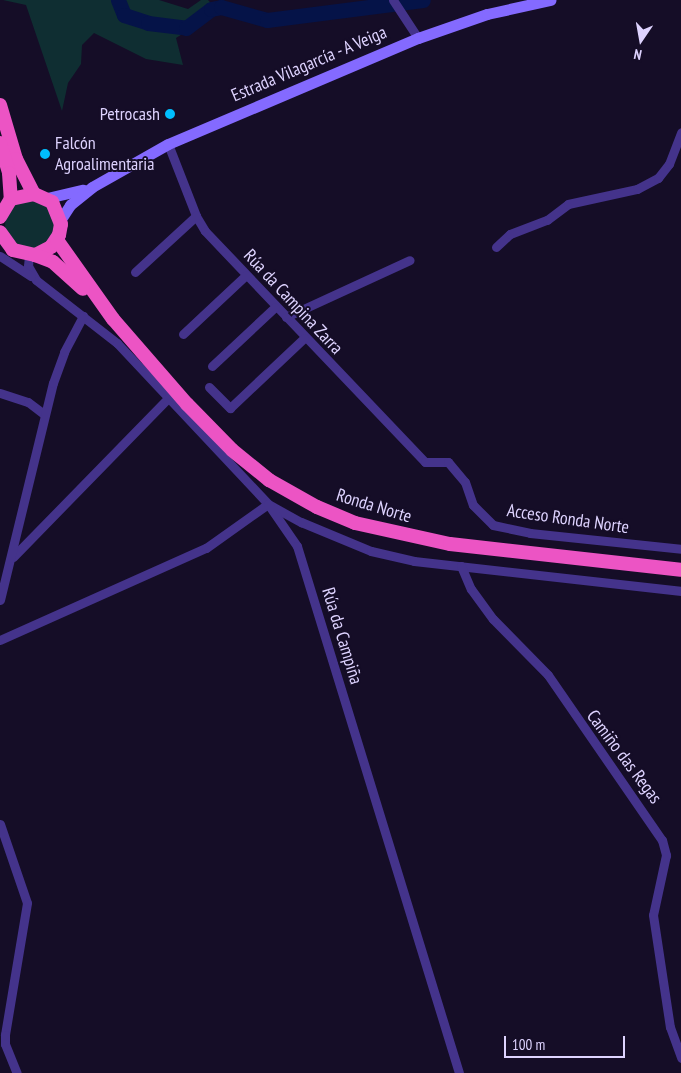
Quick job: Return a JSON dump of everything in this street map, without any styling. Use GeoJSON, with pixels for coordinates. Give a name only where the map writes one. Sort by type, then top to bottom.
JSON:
{"type":"FeatureCollection","features":[{"type":"Feature","properties":{"kind":"highway"},"geometry":{"type":"LineString","coordinates":[[0,105],[20,169],[41,196],[56,207],[61,219]]}},
{"type":"Feature","properties":{"kind":"highway"},"geometry":{"type":"LineString","coordinates":[[0,143],[10,173],[11,199],[0,214]]}},
{"type":"Feature","properties":{"kind":"highway","name":"Estrada Vilagarcía - A Veiga"},"geometry":{"type":"LineString","coordinates":[[11,199],[41,196]]}},
{"type":"Feature","properties":{"kind":"highway","name":"Estrada Vilagarcía - A Veiga"},"geometry":{"type":"LineString","coordinates":[[57,240],[61,219]]}},
{"type":"Feature","properties":{"kind":"highway"},"geometry":{"type":"LineString","coordinates":[[3,247],[32,255],[44,252],[57,240]]}},
{"type":"Feature","properties":{"kind":"highway","name":"Ronda Norte"},"geometry":{"type":"LineString","coordinates":[[57,240],[105,309],[187,404],[232,450],[269,480],[317,507],[355,523],[450,544],[681,570]]}},
{"type":"Feature","properties":{"kind":"highway","name":"Ronda Norte"},"geometry":{"type":"LineString","coordinates":[[32,255],[53,262],[105,309]]}},
{"type":"Feature","properties":{"kind":"main road","name":"Estrada Vilagarcía - A Veiga"},"geometry":{"type":"LineString","coordinates":[[61,219],[70,205],[92,186],[168,144],[418,38],[487,14],[550,0]]}},
{"type":"Feature","properties":{"kind":"main road","name":"Estrada Vilagarcía - A Veiga"},"geometry":{"type":"LineString","coordinates":[[41,196],[92,186]]}},
{"type":"Feature","properties":{"kind":"street"},"geometry":{"type":"LineString","coordinates":[[393,0],[418,38]]}},
{"type":"Feature","properties":{"kind":"street"},"geometry":{"type":"LineString","coordinates":[[496,247],[510,234],[547,220],[568,204],[637,189],[658,178],[669,164],[681,132]]}},
{"type":"Feature","properties":{"kind":"street","name":"Rúa da Campina Zarra"},"geometry":{"type":"LineString","coordinates":[[168,144],[196,216],[275,307],[425,462]]}},
{"type":"Feature","properties":{"kind":"street"},"geometry":{"type":"LineString","coordinates":[[135,272],[196,216]]}},
{"type":"Feature","properties":{"kind":"street"},"geometry":{"type":"LineString","coordinates":[[3,247],[34,278],[117,343],[268,504],[301,522],[371,551],[414,561],[681,591]]}},
{"type":"Feature","properties":{"kind":"street"},"geometry":{"type":"LineString","coordinates":[[32,255],[28,266],[34,278]]}},
{"type":"Feature","properties":{"kind":"street"},"geometry":{"type":"LineString","coordinates":[[286,317],[410,260]]}},
{"type":"Feature","properties":{"kind":"street"},"geometry":{"type":"LineString","coordinates":[[183,334],[246,275]]}},
{"type":"Feature","properties":{"kind":"street"},"geometry":{"type":"LineString","coordinates":[[212,366],[275,307]]}},
{"type":"Feature","properties":{"kind":"street"},"geometry":{"type":"LineString","coordinates":[[0,600],[13,558],[25,488],[44,414],[64,352],[83,316]]}},
{"type":"Feature","properties":{"kind":"street"},"geometry":{"type":"LineString","coordinates":[[209,387],[230,408],[304,338]]}},
{"type":"Feature","properties":{"kind":"street"},"geometry":{"type":"LineString","coordinates":[[0,393],[28,402],[44,414]]}},
{"type":"Feature","properties":{"kind":"street"},"geometry":{"type":"LineString","coordinates":[[13,558],[168,398]]}},
{"type":"Feature","properties":{"kind":"street","name":"Acceso Ronda Norte"},"geometry":{"type":"LineString","coordinates":[[425,462],[448,462],[465,482],[473,505],[493,525],[530,533],[681,549]]}},
{"type":"Feature","properties":{"kind":"street"},"geometry":{"type":"LineString","coordinates":[[0,640],[206,548],[268,504]]}},
{"type":"Feature","properties":{"kind":"street","name":"Rúa da Campiña"},"geometry":{"type":"LineString","coordinates":[[268,504],[297,546],[459,1073]]}},
{"type":"Feature","properties":{"kind":"street","name":"Camiño das Regas"},"geometry":{"type":"LineString","coordinates":[[461,566],[471,589],[493,618],[548,675],[567,707],[641,806],[662,840],[666,855],[653,915],[670,1027],[681,1058]]}},
{"type":"Feature","properties":{"kind":"street"},"geometry":{"type":"LineString","coordinates":[[0,824],[27,903],[5,1036],[5,1044],[17,1073]]}},
{"type":"Feature","properties":{"kind":"green space"},"geometry":{"type":"Polygon","coordinates":[[[3,0],[159,0],[188,9],[201,0],[208,0],[218,11],[176,38],[183,65],[146,59],[94,33],[82,45],[81,64],[68,83],[62,111],[26,5],[3,0]]]}},
{"type":"Feature","properties":{"kind":"green space"},"geometry":{"type":"Polygon","coordinates":[[[30,200],[44,204],[51,211],[55,225],[51,239],[44,246],[30,250],[16,246],[9,239],[5,225],[9,211],[16,204],[30,200]]]}},
{"type":"Feature","properties":{"kind":"waterway"},"geometry":{"type":"LineString","coordinates":[[118,0],[124,15],[148,23],[186,28],[211,9],[221,7],[267,20],[423,0]]}},
{"type":"Feature","properties":{"kind":"place","name":"Petrocash"},"geometry":{"type":"Point","coordinates":[170,114]}},
{"type":"Feature","properties":{"kind":"place","name":"Falcón Agroalimentaria"},"geometry":{"type":"Point","coordinates":[45,154]}}]}
